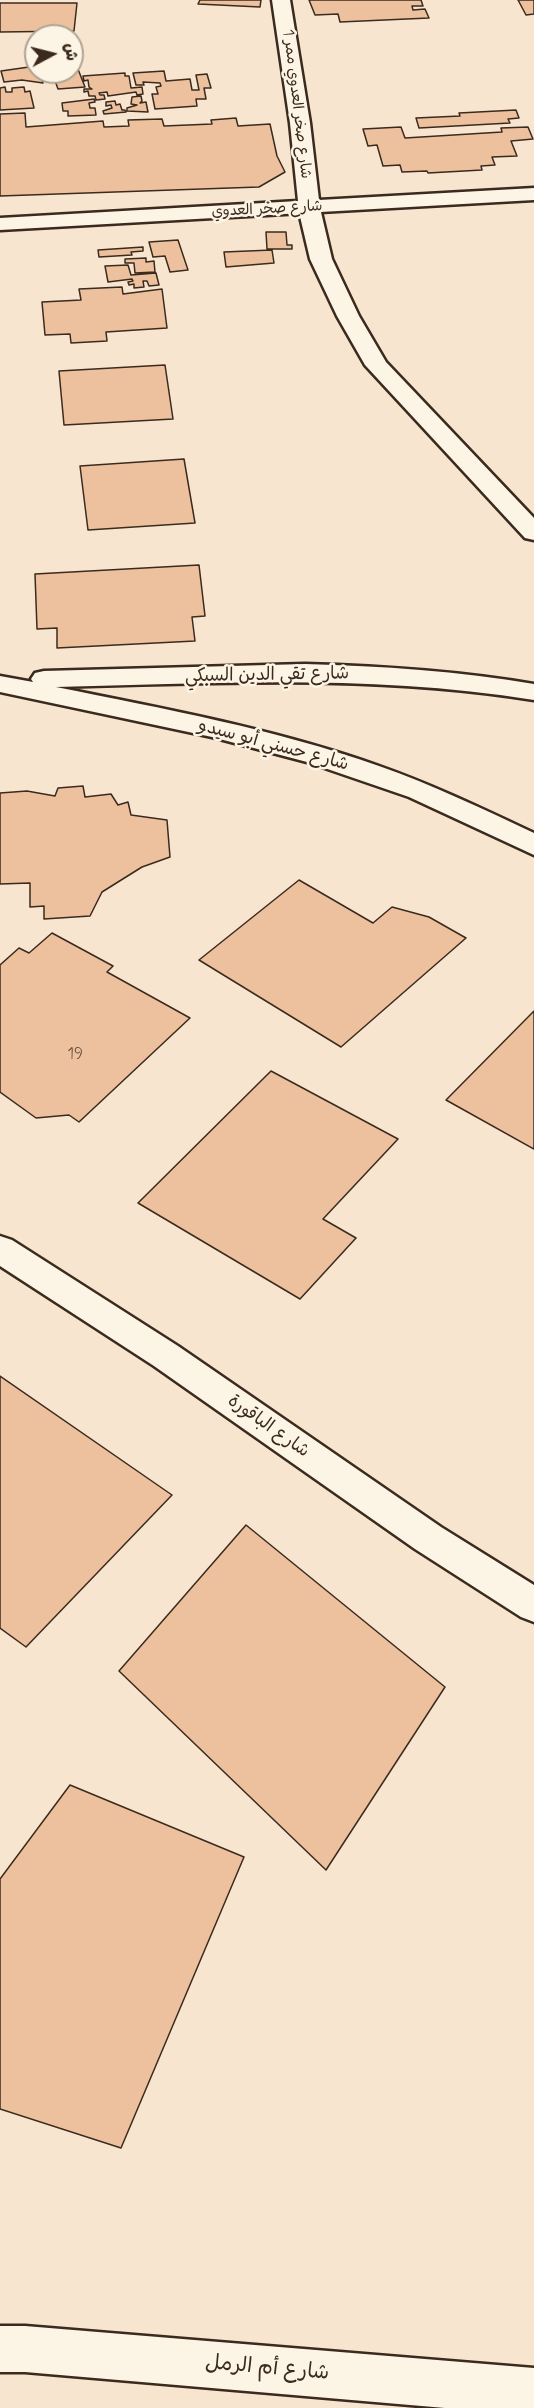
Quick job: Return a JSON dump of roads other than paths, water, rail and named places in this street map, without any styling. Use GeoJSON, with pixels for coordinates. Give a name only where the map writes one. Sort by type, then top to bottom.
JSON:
{"type":"FeatureCollection","features":[{"type":"Feature","properties":{"kind":"street","name":"شارع صخر العدوي ممر 1"},"geometry":{"type":"LineString","coordinates":[[281,0],[300,123],[309,208],[321,258],[348,316],[376,365],[534,533]]}},
{"type":"Feature","properties":{"kind":"street","name":"شارع صخر العدوي"},"geometry":{"type":"LineString","coordinates":[[0,224],[534,194]]}},
{"type":"Feature","properties":{"kind":"street","name":"شارع تقي الدين السبكي"},"geometry":{"type":"LineString","coordinates":[[0,682],[291,674],[370,675],[461,681],[534,692]]}},
{"type":"Feature","properties":{"kind":"street","name":"شارع حسني أبو سيدو"},"geometry":{"type":"LineString","coordinates":[[0,682],[261,741],[344,764],[419,791],[534,845]]}},
{"type":"Feature","properties":{"kind":"street","name":"شارع الباقورة"},"geometry":{"type":"LineString","coordinates":[[0,1249],[166,1356],[428,1538],[534,1605]]}},
{"type":"Feature","properties":{"kind":"street","name":"شارع أم الرمل"},"geometry":{"type":"LineString","coordinates":[[0,2349],[48,2351],[534,2392]]}}]}
